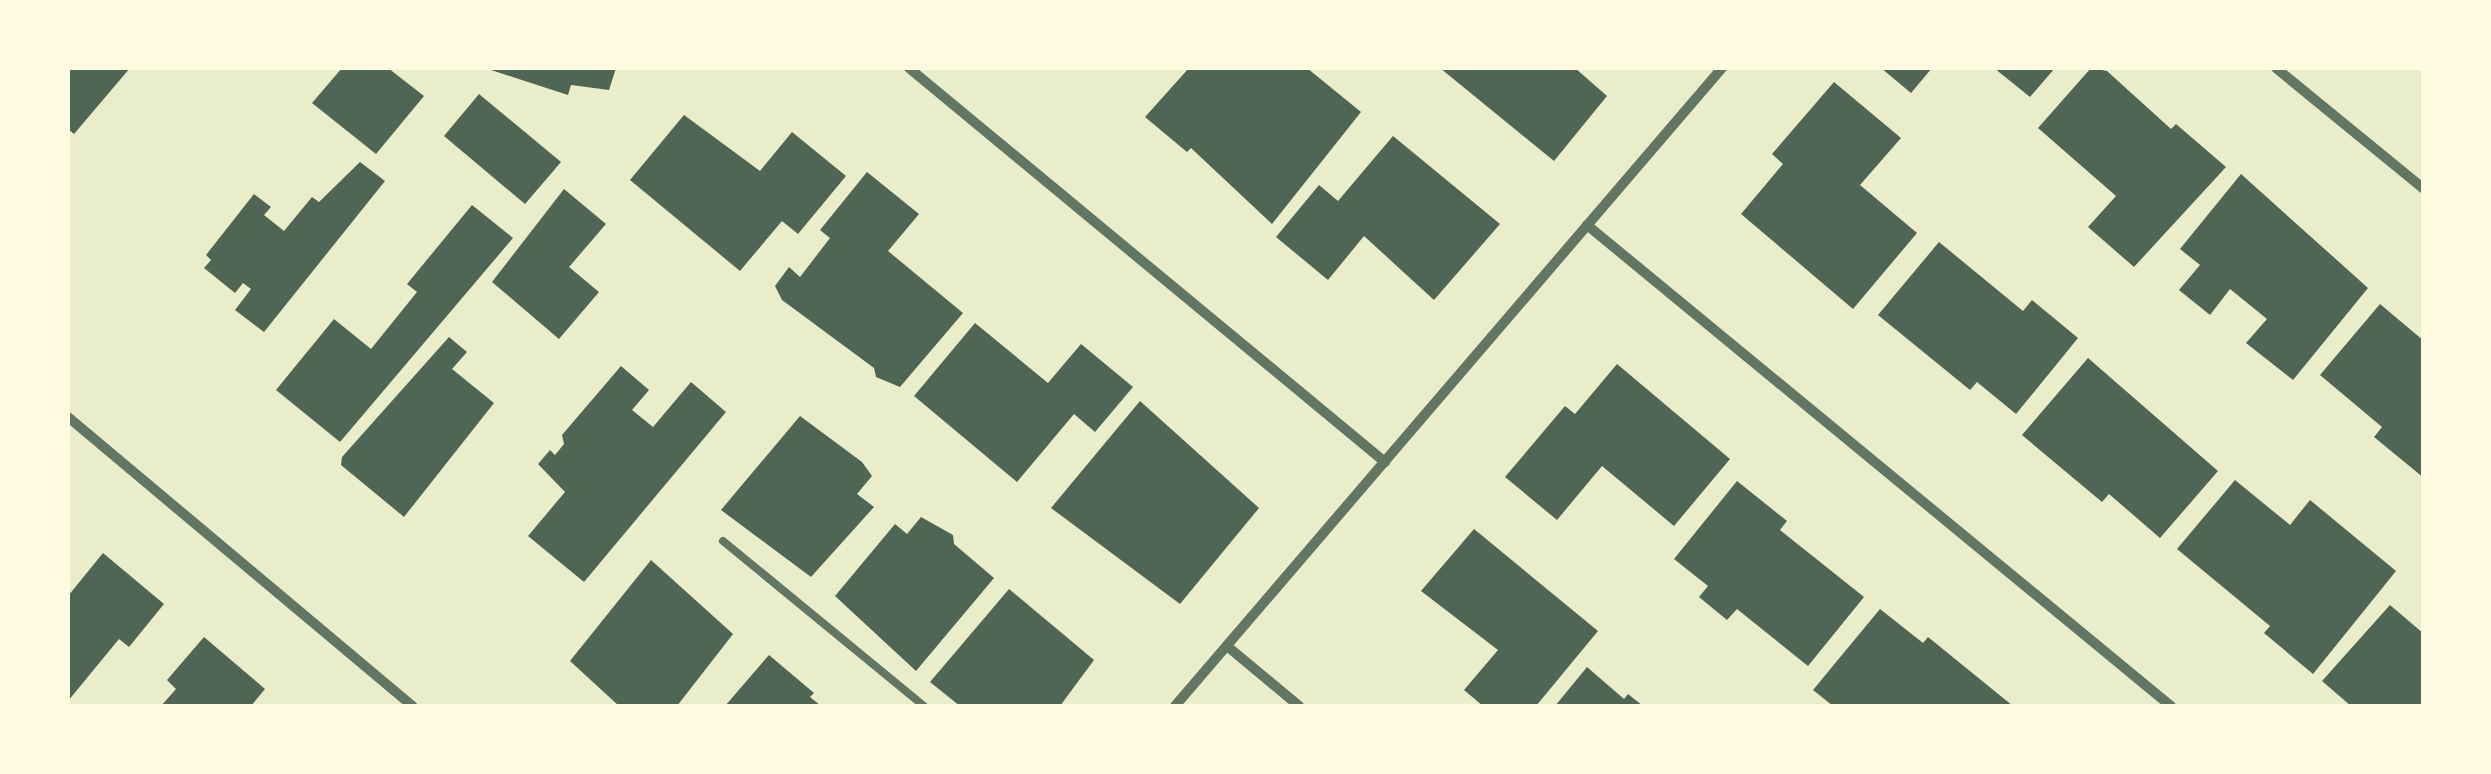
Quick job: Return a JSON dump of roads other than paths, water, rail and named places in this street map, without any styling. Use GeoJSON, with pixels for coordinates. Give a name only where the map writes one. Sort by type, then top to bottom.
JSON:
{"type":"FeatureCollection","features":[{"type":"Feature","properties":{"kind":"street"},"geometry":{"type":"LineString","coordinates":[[909,68],[1385,462]]}},
{"type":"Feature","properties":{"kind":"street"},"geometry":{"type":"LineString","coordinates":[[1175,706],[1722,68]]}},
{"type":"Feature","properties":{"kind":"street"},"geometry":{"type":"LineString","coordinates":[[2276,68],[2424,189]]}},
{"type":"Feature","properties":{"kind":"street"},"geometry":{"type":"LineString","coordinates":[[1587,225],[2171,706]]}},
{"type":"Feature","properties":{"kind":"street"},"geometry":{"type":"LineString","coordinates":[[68,417],[413,706]]}},
{"type":"Feature","properties":{"kind":"street"},"geometry":{"type":"LineString","coordinates":[[1226,646],[1299,706]]}},
{"type":"Feature","properties":{"kind":"lane"},"geometry":{"type":"LineString","coordinates":[[723,542],[924,706]]}}]}
